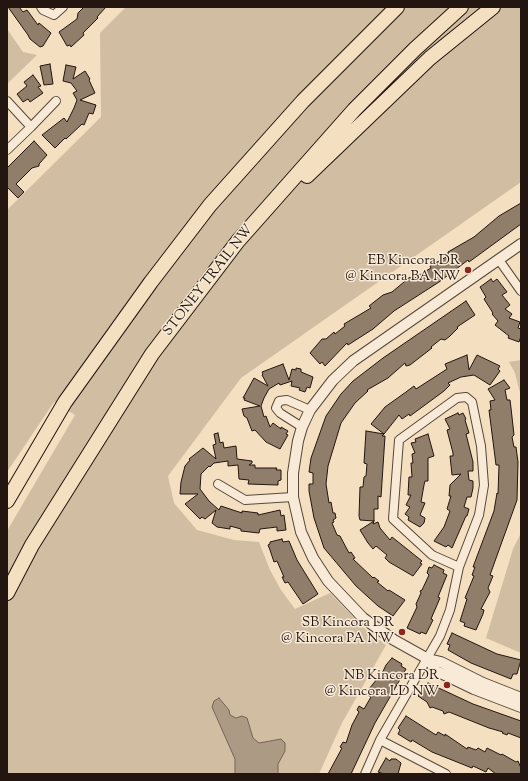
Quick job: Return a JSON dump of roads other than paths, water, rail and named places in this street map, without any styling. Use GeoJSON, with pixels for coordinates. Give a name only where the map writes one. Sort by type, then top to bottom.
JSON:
{"type":"FeatureCollection","features":[{"type":"Feature","properties":{"kind":"highway"},"geometry":{"type":"LineString","coordinates":[[303,101],[314,80],[385,7]]}},
{"type":"Feature","properties":{"kind":"highway"},"geometry":{"type":"LineString","coordinates":[[7,487],[65,402],[151,282],[210,205],[303,101],[397,7]]}},
{"type":"Feature","properties":{"kind":"highway","name":"STONEY TRAIL NW"},"geometry":{"type":"LineString","coordinates":[[7,593],[32,545],[152,354],[238,241],[354,110],[415,49],[461,7]]}},
{"type":"Feature","properties":{"kind":"highway"},"geometry":{"type":"LineString","coordinates":[[152,354],[178,330],[294,188],[341,141],[430,58],[493,7]]}},
{"type":"Feature","properties":{"kind":"highway"},"geometry":{"type":"LineString","coordinates":[[7,502],[65,402]]}},
{"type":"Feature","properties":{"kind":"highway"},"geometry":{"type":"LineString","coordinates":[[7,604],[32,545]]}},
{"type":"Feature","properties":{"kind":"street"},"geometry":{"type":"LineString","coordinates":[[41,7],[54,15],[64,7]]}},
{"type":"Feature","properties":{"kind":"street"},"geometry":{"type":"LineString","coordinates":[[7,150],[56,101]]}},
{"type":"Feature","properties":{"kind":"street"},"geometry":{"type":"LineString","coordinates":[[7,102],[31,127]]}},
{"type":"Feature","properties":{"kind":"street"},"geometry":{"type":"LineString","coordinates":[[521,244],[353,361],[333,380],[310,410],[302,427],[298,441],[293,473],[293,497],[301,532],[313,558],[328,581],[358,613],[394,640],[428,660],[441,662],[472,678],[521,698]]}},
{"type":"Feature","properties":{"kind":"street"},"geometry":{"type":"LineString","coordinates":[[499,260],[521,291]]}},
{"type":"Feature","properties":{"kind":"street"},"geometry":{"type":"LineString","coordinates":[[365,774],[380,740],[428,660],[440,636],[450,610],[459,567],[479,515],[484,485],[480,439],[472,402],[466,397],[457,398],[399,440],[393,519],[432,555],[459,567]]}},
{"type":"Feature","properties":{"kind":"street"},"geometry":{"type":"LineString","coordinates":[[302,427],[280,413],[276,408],[279,400],[287,400],[310,410]]}},
{"type":"Feature","properties":{"kind":"street"},"geometry":{"type":"LineString","coordinates":[[218,484],[245,500],[293,497]]}},
{"type":"Feature","properties":{"kind":"street"},"geometry":{"type":"LineString","coordinates":[[428,660],[436,671],[474,689],[521,707]]}},
{"type":"Feature","properties":{"kind":"street"},"geometry":{"type":"LineString","coordinates":[[380,740],[446,774]]}},
{"type":"Feature","properties":{"kind":"place","name":"EB Kincora DR @ Kincora BA NW"},"geometry":{"type":"Point","coordinates":[468,270]}},
{"type":"Feature","properties":{"kind":"place","name":"SB Kincora DR @ Kincora PA NW"},"geometry":{"type":"Point","coordinates":[402,632]}},
{"type":"Feature","properties":{"kind":"place","name":"NB Kincora DR @ Kincora LD NW"},"geometry":{"type":"Point","coordinates":[447,685]}}]}
